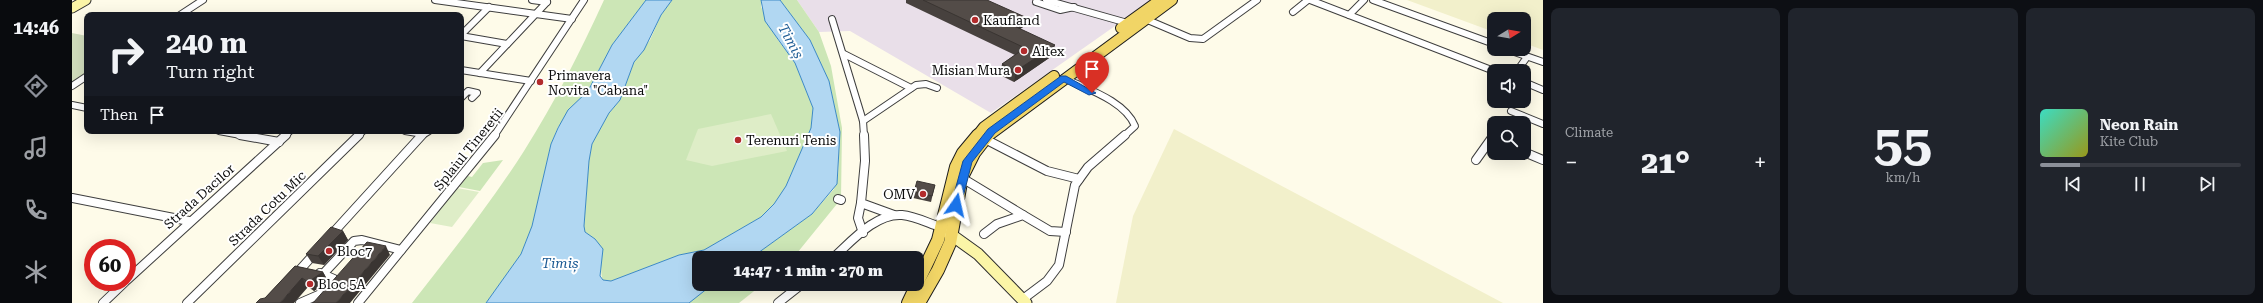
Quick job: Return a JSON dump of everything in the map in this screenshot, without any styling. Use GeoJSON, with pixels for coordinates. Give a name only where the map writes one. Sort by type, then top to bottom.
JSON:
{"type":"FeatureCollection","features":[{"type":"Feature","properties":{"kind":"main road"},"geometry":{"type":"LineString","coordinates":[[919,303],[943,259],[952,234],[957,193],[967,161],[984,139],[1137,21],[1160,0]]}},
{"type":"Feature","properties":{"kind":"main road"},"geometry":{"type":"LineString","coordinates":[[908,303],[933,254],[956,167],[963,154],[981,130],[1016,103],[1137,21],[1172,0]]}},
{"type":"Feature","properties":{"kind":"street"},"geometry":{"type":"LineString","coordinates":[[72,8],[86,0]]}},
{"type":"Feature","properties":{"kind":"street"},"geometry":{"type":"LineString","coordinates":[[185,12],[203,0]]}},
{"type":"Feature","properties":{"kind":"street"},"geometry":{"type":"LineString","coordinates":[[435,0],[572,19]]}},
{"type":"Feature","properties":{"kind":"street"},"geometry":{"type":"LineString","coordinates":[[476,6],[479,0]]}},
{"type":"Feature","properties":{"kind":"street"},"geometry":{"type":"LineString","coordinates":[[480,73],[547,2],[532,0]]}},
{"type":"Feature","properties":{"kind":"street","name":"Splaiul Tinereții"},"geometry":{"type":"LineString","coordinates":[[358,303],[504,124],[584,0]]}},
{"type":"Feature","properties":{"kind":"street"},"geometry":{"type":"LineString","coordinates":[[1046,0],[1137,21],[1190,38],[1203,39],[1257,0]]}},
{"type":"Feature","properties":{"kind":"street"},"geometry":{"type":"LineString","coordinates":[[1293,12],[1309,0],[1487,68]]}},
{"type":"Feature","properties":{"kind":"street"},"geometry":{"type":"LineString","coordinates":[[1349,15],[1364,0]]}},
{"type":"Feature","properties":{"kind":"street"},"geometry":{"type":"LineString","coordinates":[[1373,0],[1487,41]]}},
{"type":"Feature","properties":{"kind":"street"},"geometry":{"type":"LineString","coordinates":[[1036,2],[1060,10],[1076,7]]}},
{"type":"Feature","properties":{"kind":"street"},"geometry":{"type":"LineString","coordinates":[[464,33],[489,7]]}},
{"type":"Feature","properties":{"kind":"street"},"geometry":{"type":"LineString","coordinates":[[832,19],[844,54],[863,120],[865,161],[858,218],[863,233]]}},
{"type":"Feature","properties":{"kind":"street"},"geometry":{"type":"LineString","coordinates":[[464,37],[507,44]]}},
{"type":"Feature","properties":{"kind":"street"},"geometry":{"type":"LineString","coordinates":[[844,54],[911,88]]}},
{"type":"Feature","properties":{"kind":"street"},"geometry":{"type":"LineString","coordinates":[[1522,64],[1527,57],[1543,62]]}},
{"type":"Feature","properties":{"kind":"street"},"geometry":{"type":"LineString","coordinates":[[848,68],[857,61]]}},
{"type":"Feature","properties":{"kind":"street"},"geometry":{"type":"LineString","coordinates":[[464,70],[532,81]]}},
{"type":"Feature","properties":{"kind":"street"},"geometry":{"type":"LineString","coordinates":[[72,86],[84,78]]}},
{"type":"Feature","properties":{"kind":"street"},"geometry":{"type":"LineString","coordinates":[[861,203],[894,215],[940,227],[952,234],[998,273],[1024,301],[1047,281],[1059,265],[1075,185],[1088,168],[1135,126],[1134,121],[1126,111],[1064,78]]}},
{"type":"Feature","properties":{"kind":"street"},"geometry":{"type":"LineString","coordinates":[[863,120],[920,83],[937,88]]}},
{"type":"Feature","properties":{"kind":"street"},"geometry":{"type":"LineString","coordinates":[[1531,85],[1543,90]]}},
{"type":"Feature","properties":{"kind":"street"},"geometry":{"type":"LineString","coordinates":[[464,95],[468,91],[477,93],[472,98]]}},
{"type":"Feature","properties":{"kind":"street"},"geometry":{"type":"LineString","coordinates":[[72,105],[84,107]]}},
{"type":"Feature","properties":{"kind":"street"},"geometry":{"type":"LineString","coordinates":[[1511,111],[1543,124]]}},
{"type":"Feature","properties":{"kind":"street"},"geometry":{"type":"LineString","coordinates":[[235,134],[279,142]]}},
{"type":"Feature","properties":{"kind":"street","name":"Strada Dacilor"},"geometry":{"type":"LineString","coordinates":[[136,271],[189,221],[287,134]]}},
{"type":"Feature","properties":{"kind":"street","name":"Strada Cotu Mic"},"geometry":{"type":"LineString","coordinates":[[187,303],[360,134]]}},
{"type":"Feature","properties":{"kind":"street"},"geometry":{"type":"LineString","coordinates":[[290,280],[425,134]]}},
{"type":"Feature","properties":{"kind":"street"},"geometry":{"type":"LineString","coordinates":[[984,139],[1046,171],[1079,179]]}},
{"type":"Feature","properties":{"kind":"street"},"geometry":{"type":"LineString","coordinates":[[1476,160],[1487,145]]}},
{"type":"Feature","properties":{"kind":"street"},"geometry":{"type":"LineString","coordinates":[[1531,155],[1543,160]]}},
{"type":"Feature","properties":{"kind":"street"},"geometry":{"type":"LineString","coordinates":[[962,178],[1050,230],[1066,232]]}},
{"type":"Feature","properties":{"kind":"street"},"geometry":{"type":"LineString","coordinates":[[72,198],[189,221]]}},
{"type":"Feature","properties":{"kind":"street"},"geometry":{"type":"LineString","coordinates":[[841,251],[883,218],[894,215]]}},
{"type":"Feature","properties":{"kind":"street"},"geometry":{"type":"LineString","coordinates":[[984,234],[989,227],[997,223],[1023,215]]}},
{"type":"Feature","properties":{"kind":"street"},"geometry":{"type":"LineString","coordinates":[[323,274],[350,244],[358,240],[401,250]]}},
{"type":"Feature","properties":{"kind":"street"},"geometry":{"type":"LineString","coordinates":[[300,269],[334,278],[334,283],[323,293],[300,303]]}},
{"type":"Feature","properties":{"kind":"street","name":"Strada Dacilor"},"geometry":{"type":"LineString","coordinates":[[103,303],[116,291]]}},
{"type":"Feature","properties":{"kind":"street"},"geometry":{"type":"LineString","coordinates":[[778,303],[793,291]]}},
{"type":"Feature","properties":{"kind":"shaded area"},"geometry":{"type":"Polygon","coordinates":[[[797,0],[1152,0],[991,113],[850,31],[819,32],[797,0]]]}},
{"type":"Feature","properties":{"kind":"shaded area"},"geometry":{"type":"Polygon","coordinates":[[[1407,0],[1543,0],[1543,50],[1531,46],[1531,12],[1487,12],[1487,29],[1407,0]]]}},
{"type":"Feature","properties":{"kind":"shaded area"},"geometry":{"type":"Polygon","coordinates":[[[1174,129],[1503,303],[1116,303],[1133,216],[1174,129]]]}},
{"type":"Feature","properties":{"kind":"green space"},"geometry":{"type":"Polygon","coordinates":[[[604,0],[646,0],[612,45],[588,91],[558,127],[551,144],[532,226],[521,254],[486,303],[412,303],[484,209],[524,151],[567,77],[604,0]]]}},
{"type":"Feature","properties":{"kind":"green space"},"geometry":{"type":"Polygon","coordinates":[[[672,0],[761,0],[761,7],[778,40],[795,63],[813,108],[811,128],[786,186],[774,204],[761,217],[704,250],[692,251],[692,252],[679,255],[611,281],[603,280],[600,250],[596,240],[585,232],[584,226],[589,161],[592,144],[609,113],[620,100],[634,62],[650,40],[661,15],[672,0]]]}},
{"type":"Feature","properties":{"kind":"green space"},"geometry":{"type":"Polygon","coordinates":[[[780,0],[797,0],[819,32],[831,66],[842,128],[841,199],[799,251],[761,251],[812,214],[834,189],[838,176],[840,132],[829,81],[810,40],[780,0]]]}},
{"type":"Feature","properties":{"kind":"green space"},"geometry":{"type":"Polygon","coordinates":[[[72,33],[84,35],[84,74],[72,82],[72,33]]]}},
{"type":"Feature","properties":{"kind":"green space","name":"Terenuri Tenis"},"geometry":{"type":"Polygon","coordinates":[[[771,114],[787,151],[712,166],[686,160],[698,129],[771,114]]]}},
{"type":"Feature","properties":{"kind":"green space"},"geometry":{"type":"Polygon","coordinates":[[[503,160],[480,191],[459,187],[468,176],[472,177],[483,163],[503,160]]]}},
{"type":"Feature","properties":{"kind":"green space"},"geometry":{"type":"Polygon","coordinates":[[[457,188],[479,192],[452,227],[430,223],[457,188]]]}},
{"type":"Feature","properties":{"kind":"green space"},"geometry":{"type":"Polygon","coordinates":[[[704,291],[754,291],[739,303],[689,303],[704,291]]]}},
{"type":"Feature","properties":{"kind":"water","name":"Timiș"},"geometry":{"type":"Polygon","coordinates":[[[646,0],[672,0],[661,15],[644,50],[634,62],[620,100],[609,113],[592,144],[589,161],[584,226],[585,232],[595,239],[603,249],[600,276],[603,280],[611,281],[679,255],[692,252],[692,291],[704,291],[689,303],[486,303],[521,254],[532,226],[551,144],[558,128],[568,110],[588,91],[612,45],[646,0]]]}},
{"type":"Feature","properties":{"kind":"water","name":"Timiș"},"geometry":{"type":"Polygon","coordinates":[[[761,0],[780,0],[810,40],[829,81],[840,132],[837,184],[812,214],[761,251],[699,251],[704,250],[761,217],[774,204],[786,186],[811,128],[813,108],[795,63],[765,21],[761,0]]]}},
{"type":"Feature","properties":{"kind":"building"},"geometry":{"type":"Polygon","coordinates":[[[923,0],[987,0],[1025,17],[1012,25],[1055,45],[1016,71],[1002,64],[1025,48],[923,0]]]}},
{"type":"Feature","properties":{"kind":"building"},"geometry":{"type":"Polygon","coordinates":[[[917,181],[935,185],[932,196],[914,192],[917,181]]]}},
{"type":"Feature","properties":{"kind":"building"},"geometry":{"type":"Polygon","coordinates":[[[331,227],[343,231],[318,256],[306,254],[331,227]]]}},
{"type":"Feature","properties":{"kind":"building"},"geometry":{"type":"Polygon","coordinates":[[[367,242],[386,246],[336,303],[313,303],[367,242]]]}},
{"type":"Feature","properties":{"kind":"building"},"geometry":{"type":"Polygon","coordinates":[[[295,266],[323,272],[308,282],[302,278],[280,303],[256,303],[260,299],[265,298],[295,266]]]}},
{"type":"Feature","properties":{"kind":"place","name":"Kaufland"},"geometry":{"type":"Point","coordinates":[975,20]}},
{"type":"Feature","properties":{"kind":"place","name":"Altex"},"geometry":{"type":"Point","coordinates":[1024,51]}},
{"type":"Feature","properties":{"kind":"place","name":"Misian Mura"},"geometry":{"type":"Point","coordinates":[1018,70]}},
{"type":"Feature","properties":{"kind":"place","name":"Primavera Novita \"Cabana\""},"geometry":{"type":"Point","coordinates":[540,82]}},
{"type":"Feature","properties":{"kind":"place","name":"Terenuri Tenis"},"geometry":{"type":"Point","coordinates":[738,140]}},
{"type":"Feature","properties":{"kind":"place","name":"OMV"},"geometry":{"type":"Point","coordinates":[923,194]}},
{"type":"Feature","properties":{"kind":"place","name":"Bloc7"},"geometry":{"type":"Point","coordinates":[329,251]}},
{"type":"Feature","properties":{"kind":"place","name":"Bloc 5A"},"geometry":{"type":"Point","coordinates":[310,284]}},
{"type":"Feature","properties":{"kind":"route"},"geometry":{"type":"LineString","coordinates":[[956,205],[957,193],[967,161],[992,131],[1064,78],[1092,93]]}}]}
